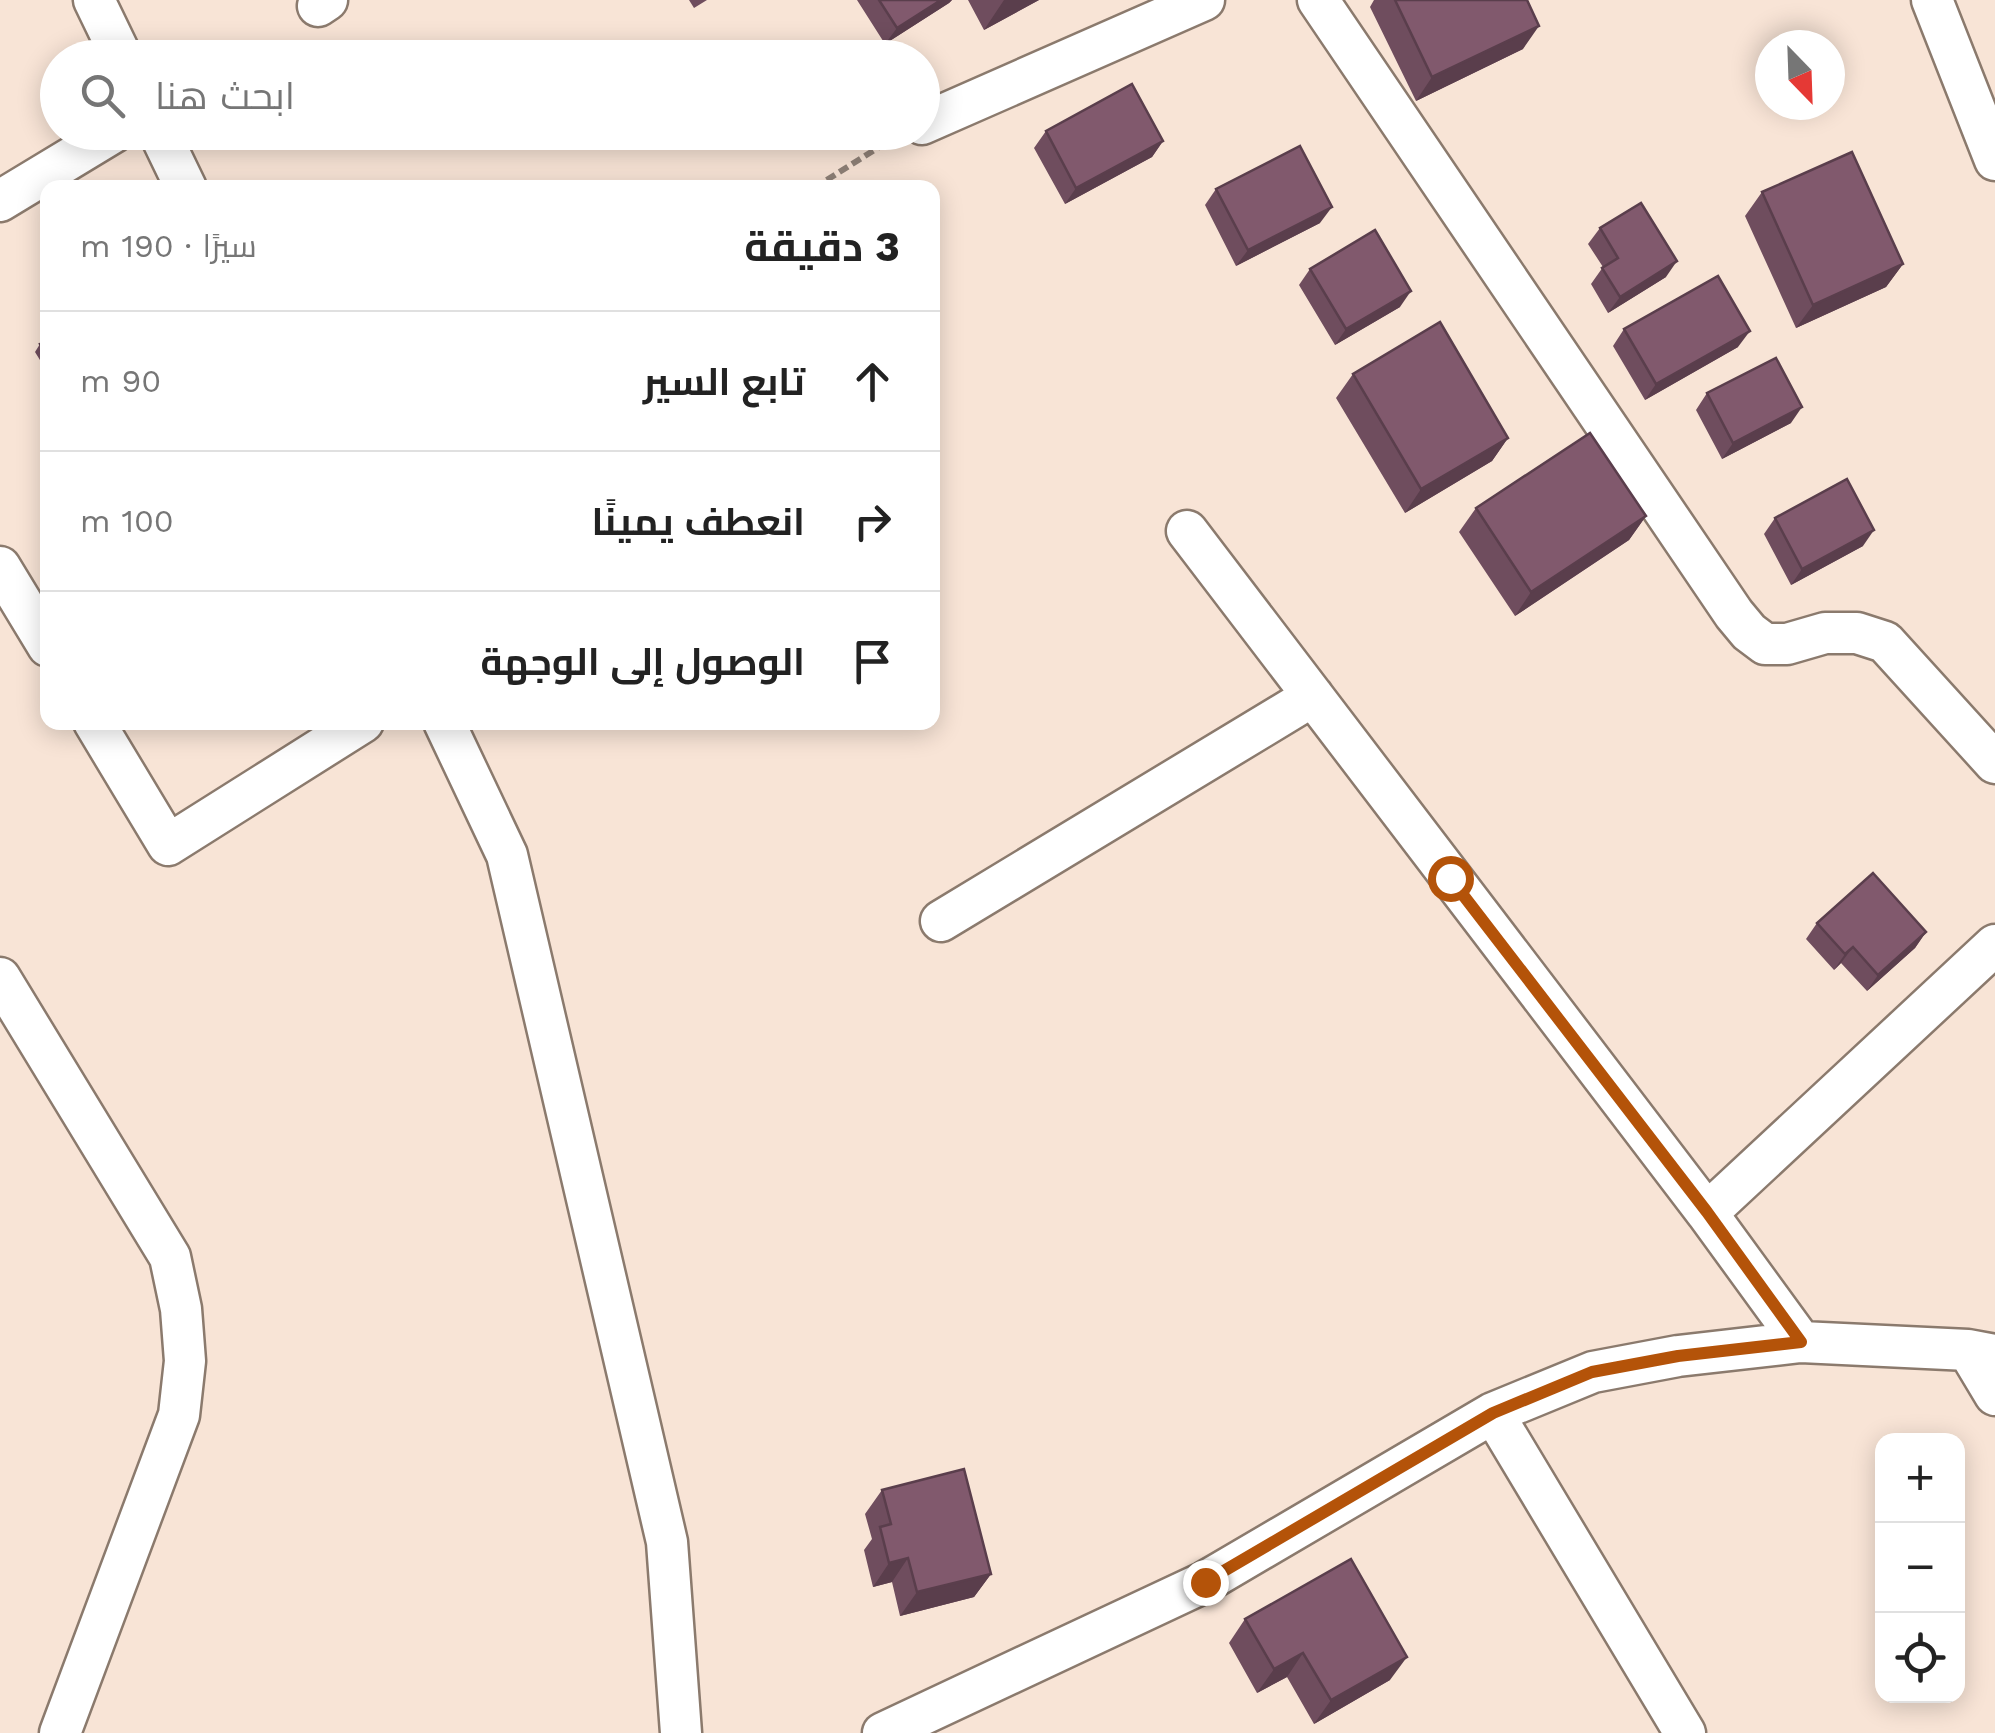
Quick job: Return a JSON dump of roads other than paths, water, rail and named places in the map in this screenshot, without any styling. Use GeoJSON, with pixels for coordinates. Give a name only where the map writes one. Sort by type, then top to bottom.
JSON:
{"type":"FeatureCollection","features":[{"type":"Feature","properties":{"kind":"street"},"geometry":{"type":"LineString","coordinates":[[94,0],[113,40]]}},
{"type":"Feature","properties":{"kind":"street"},"geometry":{"type":"LineString","coordinates":[[940,116],[1204,0]]}},
{"type":"Feature","properties":{"kind":"street"},"geometry":{"type":"LineString","coordinates":[[1318,0],[1510,287],[1749,632],[1765,644],[1786,644],[1826,633],[1856,633],[1885,642],[1995,763]]}},
{"type":"Feature","properties":{"kind":"street"},"geometry":{"type":"LineString","coordinates":[[1932,0],[1995,160]]}},
{"type":"Feature","properties":{"kind":"street"},"geometry":{"type":"LineString","coordinates":[[0,201],[84,150]]}},
{"type":"Feature","properties":{"kind":"street"},"geometry":{"type":"LineString","coordinates":[[168,150],[182,180]]}},
{"type":"Feature","properties":{"kind":"street"},"geometry":{"type":"LineString","coordinates":[[1187,531],[1707,1212],[1801,1342]]}},
{"type":"Feature","properties":{"kind":"street"},"geometry":{"type":"LineString","coordinates":[[0,567],[40,633]]}},
{"type":"Feature","properties":{"kind":"street"},"geometry":{"type":"LineString","coordinates":[[941,921],[1313,696]]}},
{"type":"Feature","properties":{"kind":"street"},"geometry":{"type":"LineString","coordinates":[[99,730],[168,844],[350,730]]}},
{"type":"Feature","properties":{"kind":"street"},"geometry":{"type":"LineString","coordinates":[[448,730],[507,855],[667,1542],[681,1733]]}},
{"type":"Feature","properties":{"kind":"street"},"geometry":{"type":"LineString","coordinates":[[1707,1212],[1995,945]]}},
{"type":"Feature","properties":{"kind":"street"},"geometry":{"type":"LineString","coordinates":[[0,978],[170,1257],[181,1309],[185,1362],[179,1415],[60,1733]]}},
{"type":"Feature","properties":{"kind":"street"},"geometry":{"type":"LineString","coordinates":[[883,1733],[1205,1582],[1493,1413],[1592,1372],[1678,1356],[1801,1342],[1982,1352],[1995,1395]]}},
{"type":"Feature","properties":{"kind":"street"},"geometry":{"type":"LineString","coordinates":[[1493,1413],[1686,1733]]}}]}
